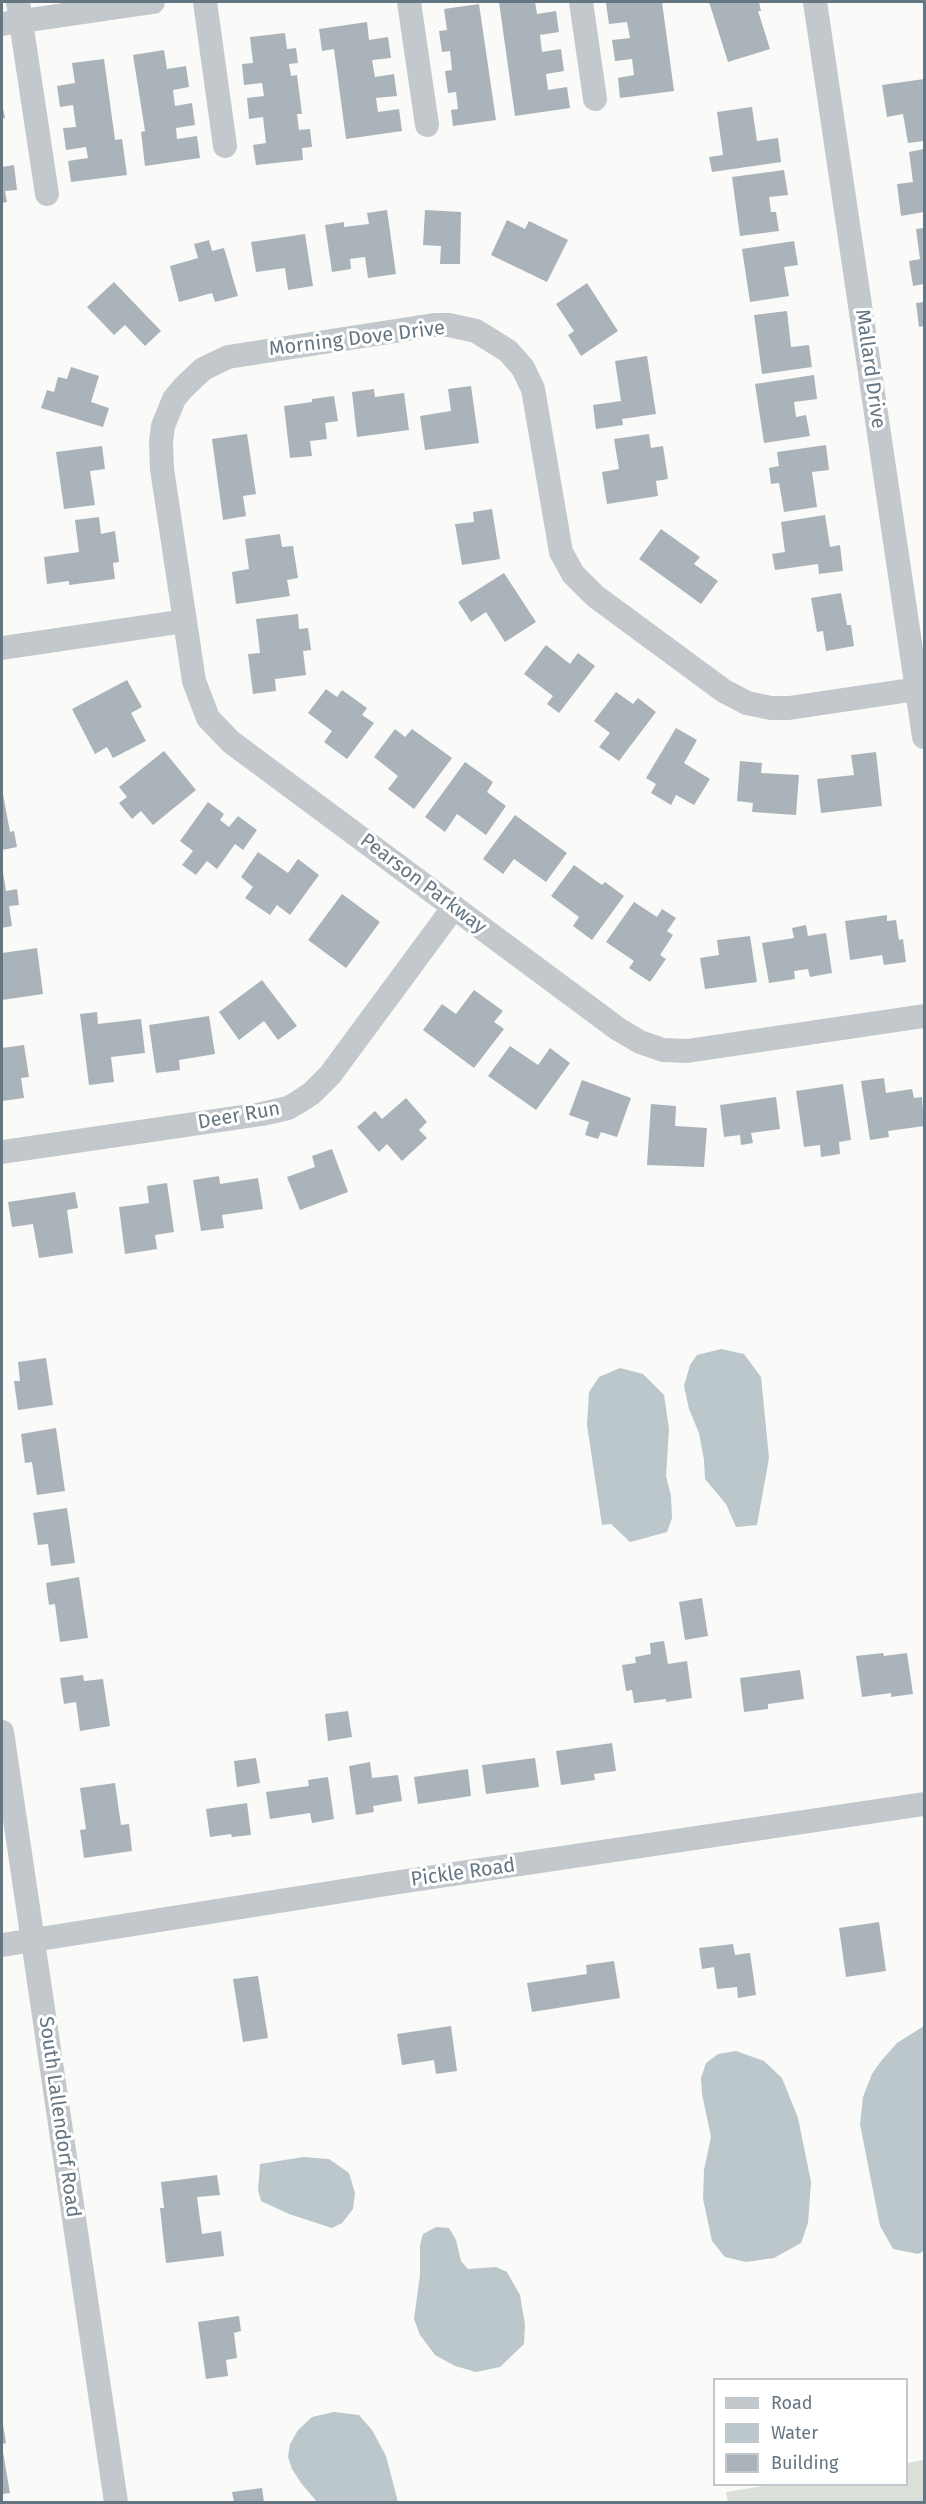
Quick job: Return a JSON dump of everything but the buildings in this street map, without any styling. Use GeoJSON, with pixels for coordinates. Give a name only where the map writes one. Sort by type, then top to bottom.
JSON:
{"type":"FeatureCollection","features":[{"type":"Feature","properties":{"kind":"street"},"geometry":{"type":"LineString","coordinates":[[47,194],[13,16],[153,2]]}},
{"type":"Feature","properties":{"kind":"street"},"geometry":{"type":"LineString","coordinates":[[205,2],[225,146]]}},
{"type":"Feature","properties":{"kind":"street"},"geometry":{"type":"LineString","coordinates":[[409,2],[427,125]]}},
{"type":"Feature","properties":{"kind":"street"},"geometry":{"type":"LineString","coordinates":[[581,2],[595,99]]}},
{"type":"Feature","properties":{"kind":"street","name":"Mallard Drive"},"geometry":{"type":"LineString","coordinates":[[815,2],[924,737]]}},
{"type":"Feature","properties":{"kind":"street","name":"Morning Dove Drive"},"geometry":{"type":"LineString","coordinates":[[185,621],[161,456],[163,426],[174,399],[183,388],[203,369],[241,354],[434,325],[449,325],[476,331],[498,343],[516,360],[528,378],[537,401],[561,552],[573,574],[595,596],[724,691],[747,704],[789,708],[917,689]]}},
{"type":"Feature","properties":{"kind":"street"},"geometry":{"type":"LineString","coordinates":[[2,648],[185,621]]}},
{"type":"Feature","properties":{"kind":"street","name":"Pearson Parkway"},"geometry":{"type":"LineString","coordinates":[[185,621],[199,697],[208,717],[231,742],[629,1037],[663,1050],[675,1052],[924,1016]]}},
{"type":"Feature","properties":{"kind":"street","name":"Deer Run"},"geometry":{"type":"LineString","coordinates":[[2,1152],[262,1114],[288,1108],[312,1093],[330,1075],[454,907]]}},
{"type":"Feature","properties":{"kind":"street","name":"South Lallendorf Road"},"geometry":{"type":"LineString","coordinates":[[2,1732],[116,2502]]}},
{"type":"Feature","properties":{"kind":"street","name":"Pickle Road"},"geometry":{"type":"LineString","coordinates":[[2,1945],[393,1883],[924,1804]]}},
{"type":"Feature","properties":{"kind":"shaded area"},"geometry":{"type":"Polygon","coordinates":[[[924,2460],[924,2502],[728,2502],[726,2492],[764,2486],[908,2486],[908,2463],[924,2460]]]}},
{"type":"Feature","properties":{"kind":"water"},"geometry":{"type":"Polygon","coordinates":[[[721,1349],[744,1354],[761,1377],[769,1458],[757,1525],[736,1527],[726,1504],[705,1479],[699,1433],[689,1409],[684,1386],[690,1365],[697,1355],[721,1349]]]}},
{"type":"Feature","properties":{"kind":"water"},"geometry":{"type":"Polygon","coordinates":[[[620,1368],[643,1374],[664,1395],[669,1429],[666,1476],[671,1496],[672,1518],[667,1532],[630,1542],[611,1524],[602,1525],[587,1425],[589,1392],[599,1377],[620,1368]]]}},
{"type":"Feature","properties":{"kind":"water"},"geometry":{"type":"Polygon","coordinates":[[[924,2026],[924,2251],[918,2254],[893,2249],[880,2226],[860,2124],[863,2097],[872,2074],[897,2043],[924,2026]]]}},
{"type":"Feature","properties":{"kind":"water"},"geometry":{"type":"Polygon","coordinates":[[[736,2051],[764,2061],[782,2078],[798,2118],[811,2182],[808,2223],[801,2243],[774,2258],[746,2262],[725,2257],[712,2241],[703,2199],[704,2170],[711,2137],[701,2078],[706,2063],[718,2054],[736,2051]]]}},
{"type":"Feature","properties":{"kind":"water"},"geometry":{"type":"Polygon","coordinates":[[[303,2157],[329,2159],[349,2173],[355,2193],[353,2209],[342,2223],[332,2228],[289,2214],[261,2201],[258,2190],[260,2164],[303,2157]]]}},
{"type":"Feature","properties":{"kind":"water"},"geometry":{"type":"Polygon","coordinates":[[[436,2227],[449,2228],[456,2240],[461,2261],[468,2269],[496,2267],[507,2272],[520,2295],[525,2325],[524,2344],[500,2367],[476,2372],[455,2366],[435,2355],[420,2335],[414,2319],[420,2275],[420,2245],[423,2234],[436,2227]]]}},
{"type":"Feature","properties":{"kind":"water"},"geometry":{"type":"Polygon","coordinates":[[[334,2412],[359,2415],[372,2430],[386,2456],[398,2502],[317,2502],[301,2483],[288,2457],[290,2444],[298,2430],[312,2417],[334,2412]]]}}]}
